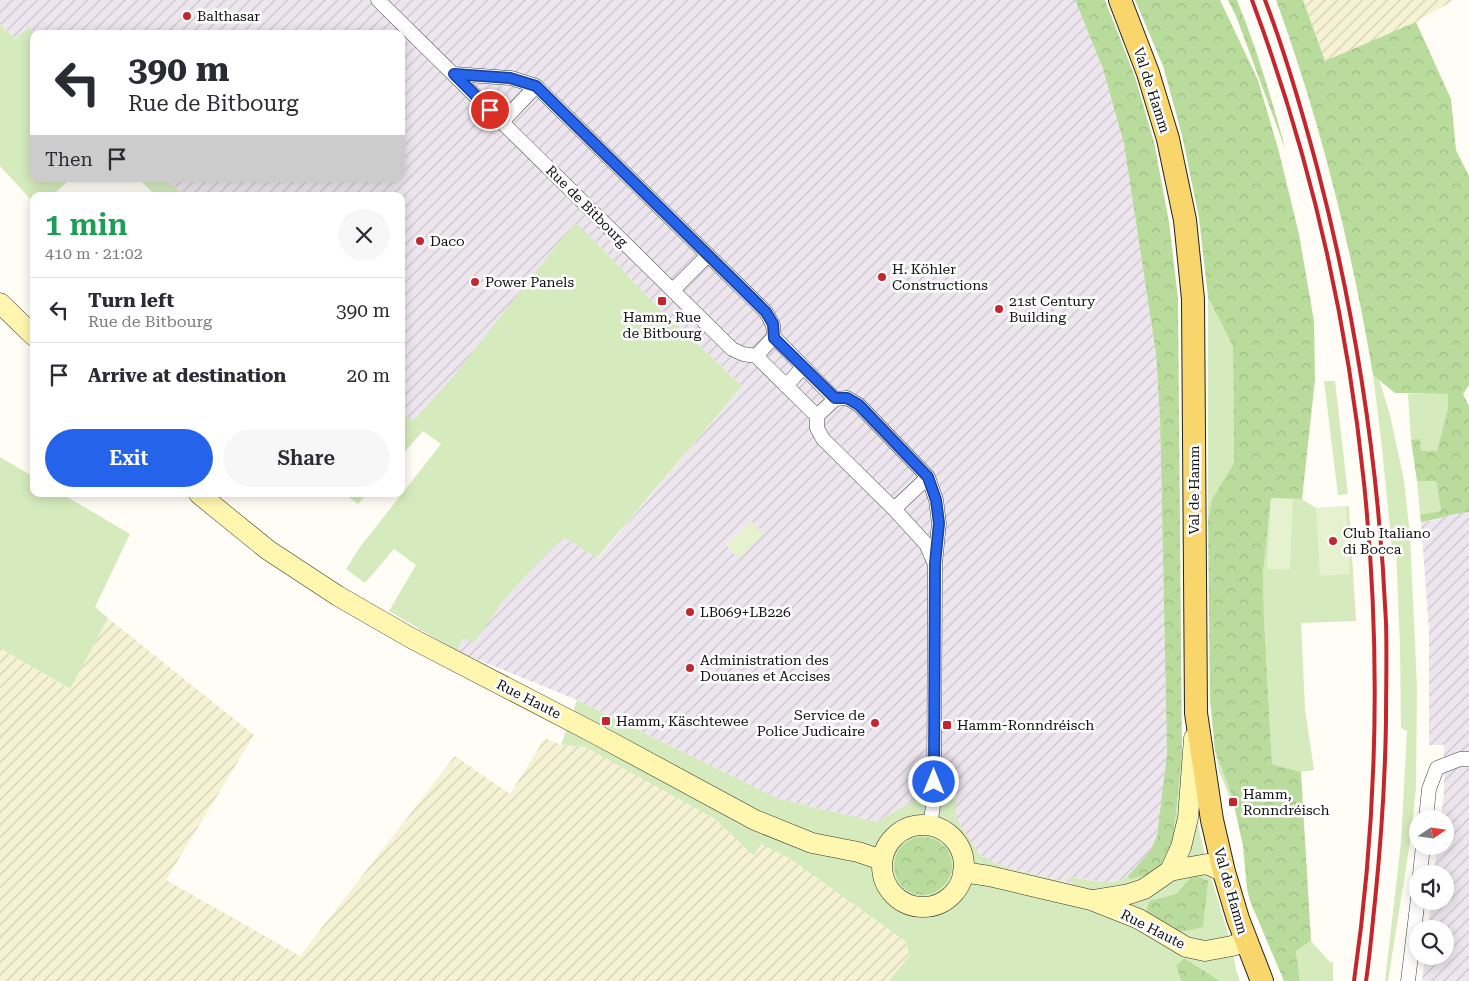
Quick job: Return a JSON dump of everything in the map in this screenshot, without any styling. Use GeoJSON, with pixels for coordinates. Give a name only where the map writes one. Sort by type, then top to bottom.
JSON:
{"type":"FeatureCollection","features":[{"type":"Feature","properties":{"kind":"main road","name":"Val de Hamm"},"geometry":{"type":"LineString","coordinates":[[1120,0],[1148,73],[1168,139],[1185,220],[1193,299],[1196,713],[1212,820],[1224,872],[1246,941],[1262,981]]}},
{"type":"Feature","properties":{"kind":"main road"},"geometry":{"type":"LineString","coordinates":[[0,303],[30,332]]}},
{"type":"Feature","properties":{"kind":"main road","name":"Rue Haute"},"geometry":{"type":"LineString","coordinates":[[202,497],[268,550],[338,596],[411,638],[594,733],[755,820],[812,843],[858,852],[882,860]]}},
{"type":"Feature","properties":{"kind":"main road","name":"Rue Haute"},"geometry":{"type":"LineString","coordinates":[[1170,871],[1181,847],[1188,818],[1196,713]]}},
{"type":"Feature","properties":{"kind":"main road"},"geometry":{"type":"LineString","coordinates":[[914,825],[930,825],[945,831],[956,842],[963,856],[963,872],[959,884],[952,895],[941,902],[928,906],[915,906],[901,900],[890,890],[883,876],[882,860],[887,845],[898,832],[914,825]]}},
{"type":"Feature","properties":{"kind":"main road","name":"Rue Haute"},"geometry":{"type":"LineString","coordinates":[[1091,900],[1144,890],[1170,871],[1207,864],[1224,872]]}},
{"type":"Feature","properties":{"kind":"main road","name":"Rue Haute"},"geometry":{"type":"LineString","coordinates":[[963,872],[989,876],[1091,900],[1139,919],[1186,947],[1205,951],[1232,946],[1246,941]]}},
{"type":"Feature","properties":{"kind":"street","name":"Rue de Bitbourg"},"geometry":{"type":"LineString","coordinates":[[378,0],[732,349],[743,354],[756,356],[817,416]]}},
{"type":"Feature","properties":{"kind":"street"},"geometry":{"type":"LineString","coordinates":[[454,74],[510,78],[536,86],[766,312],[773,324],[774,338],[835,398],[847,398],[859,405],[928,477],[936,500],[939,523],[935,564],[934,800],[930,825]]}},
{"type":"Feature","properties":{"kind":"street"},"geometry":{"type":"LineString","coordinates":[[502,122],[536,86]]}},
{"type":"Feature","properties":{"kind":"street"},"geometry":{"type":"LineString","coordinates":[[673,290],[708,255]]}},
{"type":"Feature","properties":{"kind":"street"},"geometry":{"type":"LineString","coordinates":[[756,356],[774,338]]}},
{"type":"Feature","properties":{"kind":"street"},"geometry":{"type":"LineString","coordinates":[[786,386],[804,367]]}},
{"type":"Feature","properties":{"kind":"street"},"geometry":{"type":"LineString","coordinates":[[835,398],[817,416],[818,428],[823,439],[894,509],[926,544],[935,564]]}},
{"type":"Feature","properties":{"kind":"street"},"geometry":{"type":"LineString","coordinates":[[894,509],[928,477]]}},
{"type":"Feature","properties":{"kind":"street"},"geometry":{"type":"LineString","coordinates":[[1427,810],[1429,789],[1437,768],[1460,759],[1469,759]]}},
{"type":"Feature","properties":{"kind":"street"},"geometry":{"type":"LineString","coordinates":[[1408,981],[1417,910]]}},
{"type":"Feature","properties":{"kind":"shaded area"},"geometry":{"type":"Polygon","coordinates":[[[0,0],[1075,0],[1103,69],[1124,144],[1156,354],[1160,419],[1167,753],[1157,836],[1150,851],[1128,876],[1122,880],[1104,882],[1069,877],[1074,884],[1004,867],[980,855],[955,818],[914,800],[877,822],[779,799],[577,700],[457,651],[463,638],[474,642],[504,600],[564,536],[598,558],[742,386],[653,302],[594,240],[456,373],[413,422],[405,415],[405,192],[180,192],[169,182],[405,182],[405,30],[32,30],[29,27],[16,40],[0,24],[0,0]]]}},
{"type":"Feature","properties":{"kind":"shaded area"},"geometry":{"type":"Polygon","coordinates":[[[1303,0],[1454,0],[1416,22],[1325,62],[1303,0]]]}},
{"type":"Feature","properties":{"kind":"shaded area"},"geometry":{"type":"Polygon","coordinates":[[[1469,512],[1469,981],[1422,981],[1424,965],[1454,965],[1454,920],[1429,920],[1430,910],[1454,910],[1454,865],[1435,865],[1436,855],[1454,855],[1454,810],[1442,810],[1444,745],[1429,745],[1429,631],[1421,522],[1469,512]]]}},
{"type":"Feature","properties":{"kind":"shaded area"},"geometry":{"type":"Polygon","coordinates":[[[108,618],[254,735],[166,880],[300,956],[455,756],[510,794],[545,738],[561,745],[585,747],[715,819],[754,856],[761,843],[789,858],[905,941],[910,955],[889,981],[0,981],[0,648],[69,689],[108,618]]]}},
{"type":"Feature","properties":{"kind":"green space"},"geometry":{"type":"Polygon","coordinates":[[[1075,0],[1105,0],[1135,77],[1154,142],[1169,222],[1178,298],[1182,755],[1173,842],[1163,863],[1151,874],[1129,879],[1128,876],[1150,851],[1157,836],[1167,753],[1160,419],[1156,354],[1124,144],[1103,69],[1075,0]]]}},
{"type":"Feature","properties":{"kind":"green space"},"geometry":{"type":"Polygon","coordinates":[[[1135,0],[1220,0],[1258,80],[1279,152],[1299,234],[1314,321],[1315,380],[1302,499],[1271,498],[1263,573],[1272,764],[1301,772],[1311,941],[1296,951],[1300,981],[1284,981],[1250,901],[1243,846],[1232,796],[1215,751],[1210,700],[1208,519],[1212,499],[1234,463],[1233,347],[1208,297],[1199,218],[1182,135],[1163,66],[1135,0]]]}},
{"type":"Feature","properties":{"kind":"green space"},"geometry":{"type":"Polygon","coordinates":[[[1228,0],[1237,0],[1244,18],[1264,75],[1286,151],[1236,16],[1228,0]]]}},
{"type":"Feature","properties":{"kind":"green space"},"geometry":{"type":"Polygon","coordinates":[[[1276,0],[1303,0],[1325,61],[1416,22],[1451,99],[1456,150],[1469,176],[1469,385],[1463,394],[1469,406],[1469,512],[1421,522],[1420,515],[1441,511],[1436,481],[1417,481],[1411,440],[1420,439],[1421,451],[1437,451],[1448,408],[1448,394],[1395,393],[1373,375],[1355,280],[1333,185],[1307,92],[1276,0]]]}},
{"type":"Feature","properties":{"kind":"green space"},"geometry":{"type":"Polygon","coordinates":[[[0,24],[15,39],[29,27],[32,30],[30,30],[30,182],[67,182],[56,192],[30,192],[30,199],[0,166],[0,24]]]}},
{"type":"Feature","properties":{"kind":"green space"},"geometry":{"type":"Polygon","coordinates":[[[142,182],[169,182],[180,192],[152,192],[142,182]]]}},
{"type":"Feature","properties":{"kind":"green space"},"geometry":{"type":"Polygon","coordinates":[[[575,222],[653,302],[742,386],[597,558],[564,537],[538,562],[504,600],[474,643],[463,638],[457,651],[389,611],[416,565],[394,549],[365,583],[346,569],[360,547],[399,497],[405,497],[405,490],[441,444],[423,431],[405,451],[405,414],[413,421],[456,373],[575,222]]]}},
{"type":"Feature","properties":{"kind":"green space"},"geometry":{"type":"Polygon","coordinates":[[[1208,297],[1233,347],[1234,463],[1212,499],[1208,519],[1208,297]]]}},
{"type":"Feature","properties":{"kind":"green space"},"geometry":{"type":"Polygon","coordinates":[[[1373,375],[1379,379],[1390,415],[1404,480],[1410,536],[1417,687],[1416,787],[1414,810],[1409,810],[1409,849],[1388,981],[1385,981],[1401,842],[1407,731],[1401,728],[1396,548],[1392,549],[1373,375]]]}},
{"type":"Feature","properties":{"kind":"green space"},"geometry":{"type":"Polygon","coordinates":[[[1324,381],[1335,381],[1348,494],[1338,495],[1324,381]]]}},
{"type":"Feature","properties":{"kind":"green space"},"geometry":{"type":"Polygon","coordinates":[[[1408,394],[1448,394],[1448,408],[1437,452],[1421,451],[1419,440],[1411,440],[1408,394]]]}},
{"type":"Feature","properties":{"kind":"green space"},"geometry":{"type":"Polygon","coordinates":[[[0,457],[30,475],[30,497],[67,497],[130,534],[95,607],[108,618],[70,689],[0,648],[0,457]]]}},
{"type":"Feature","properties":{"kind":"green space"},"geometry":{"type":"Polygon","coordinates":[[[1417,481],[1436,481],[1441,512],[1420,515],[1417,481]]]}},
{"type":"Feature","properties":{"kind":"green space"},"geometry":{"type":"Polygon","coordinates":[[[349,497],[364,497],[358,504],[349,497]]]}},
{"type":"Feature","properties":{"kind":"green space"},"geometry":{"type":"Polygon","coordinates":[[[1271,498],[1302,499],[1316,508],[1349,506],[1356,621],[1301,623],[1305,709],[1314,770],[1301,772],[1272,764],[1263,573],[1271,498]]]}},
{"type":"Feature","properties":{"kind":"green space"},"geometry":{"type":"Polygon","coordinates":[[[1271,498],[1293,499],[1290,570],[1267,569],[1271,498]]]}},
{"type":"Feature","properties":{"kind":"green space","name":"Club Italiano di Bocca"},"geometry":{"type":"Polygon","coordinates":[[[1346,506],[1350,574],[1320,576],[1316,508],[1346,506]]]}},
{"type":"Feature","properties":{"kind":"green space"},"geometry":{"type":"Polygon","coordinates":[[[751,521],[764,534],[739,559],[726,545],[751,521]]]}},
{"type":"Feature","properties":{"kind":"green space"},"geometry":{"type":"Polygon","coordinates":[[[577,700],[779,799],[877,822],[914,800],[955,800],[956,818],[980,855],[1004,867],[1073,884],[1068,877],[1107,882],[1128,876],[1129,879],[1173,842],[1182,755],[1207,864],[1232,946],[1240,981],[1220,981],[1184,958],[1176,967],[1181,981],[889,981],[910,955],[905,941],[789,858],[761,844],[754,856],[715,819],[585,747],[561,745],[577,700]],[[924,837],[895,859],[894,869],[896,878],[936,892],[944,887],[949,879],[942,844],[934,839],[924,837]],[[1176,894],[1149,901],[1146,912],[1176,894]]]}},
{"type":"Feature","properties":{"kind":"green space"},"geometry":{"type":"Polygon","coordinates":[[[1215,751],[1232,796],[1229,796],[1219,771],[1215,751]]]}},
{"type":"Feature","properties":{"kind":"green space"},"geometry":{"type":"Polygon","coordinates":[[[923,837],[934,839],[944,845],[950,855],[952,866],[950,877],[944,887],[934,893],[923,895],[912,893],[902,887],[896,877],[894,866],[896,855],[902,845],[912,839],[923,837]]]}},
{"type":"Feature","properties":{"kind":"green space"},"geometry":{"type":"Polygon","coordinates":[[[1194,874],[1208,881],[1203,927],[1181,932],[1146,912],[1149,901],[1176,894],[1194,874]]]}},
{"type":"Feature","properties":{"kind":"green space"},"geometry":{"type":"Polygon","coordinates":[[[1311,941],[1330,962],[1333,962],[1333,981],[1300,981],[1296,950],[1311,941]]]}},
{"type":"Feature","properties":{"kind":"green space"},"geometry":{"type":"Polygon","coordinates":[[[1184,958],[1220,981],[1181,981],[1176,966],[1184,958]]]}},
{"type":"Feature","properties":{"kind":"railway"},"geometry":{"type":"LineString","coordinates":[[1252,0],[1292,118],[1323,238],[1348,361],[1364,484],[1373,608],[1374,733],[1368,857],[1354,981]]}},
{"type":"Feature","properties":{"kind":"railway"},"geometry":{"type":"LineString","coordinates":[[1265,0],[1280,41],[1299,104],[1331,223],[1364,393],[1378,507],[1386,622],[1384,789],[1366,981]]}},
{"type":"Feature","properties":{"kind":"place","name":"Balthasar"},"geometry":{"type":"Point","coordinates":[187,16]}},
{"type":"Feature","properties":{"kind":"place","name":"Daco"},"geometry":{"type":"Point","coordinates":[420,241]}},
{"type":"Feature","properties":{"kind":"place","name":"H. Köhler Constructions"},"geometry":{"type":"Point","coordinates":[882,277]}},
{"type":"Feature","properties":{"kind":"place","name":"Power Panels"},"geometry":{"type":"Point","coordinates":[475,282]}},
{"type":"Feature","properties":{"kind":"place","name":"Hamm, Rue de Bitbourg"},"geometry":{"type":"Point","coordinates":[662,301]}},
{"type":"Feature","properties":{"kind":"place","name":"21st Century Building"},"geometry":{"type":"Point","coordinates":[999,309]}},
{"type":"Feature","properties":{"kind":"place","name":"Club Italiano di Bocca"},"geometry":{"type":"Point","coordinates":[1333,541]}},
{"type":"Feature","properties":{"kind":"place","name":"LB069+LB226"},"geometry":{"type":"Point","coordinates":[690,612]}},
{"type":"Feature","properties":{"kind":"place","name":"Administration des Douanes et Accises"},"geometry":{"type":"Point","coordinates":[690,668]}},
{"type":"Feature","properties":{"kind":"place","name":"Hamm, Käschtewee"},"geometry":{"type":"Point","coordinates":[606,721]}},
{"type":"Feature","properties":{"kind":"place","name":"Service de Police Judicaire"},"geometry":{"type":"Point","coordinates":[875,723]}},
{"type":"Feature","properties":{"kind":"place","name":"Hamm-Ronndréisch"},"geometry":{"type":"Point","coordinates":[947,725]}},
{"type":"Feature","properties":{"kind":"place","name":"Hamm, Ronndréisch"},"geometry":{"type":"Point","coordinates":[1233,802]}},
{"type":"Feature","properties":{"kind":"route"},"geometry":{"type":"LineString","coordinates":[[490,110],[454,74],[510,78],[536,86],[766,312],[773,324],[774,338],[835,398],[847,398],[859,405],[928,477],[936,500],[939,523],[935,564],[934,782]]}}]}
